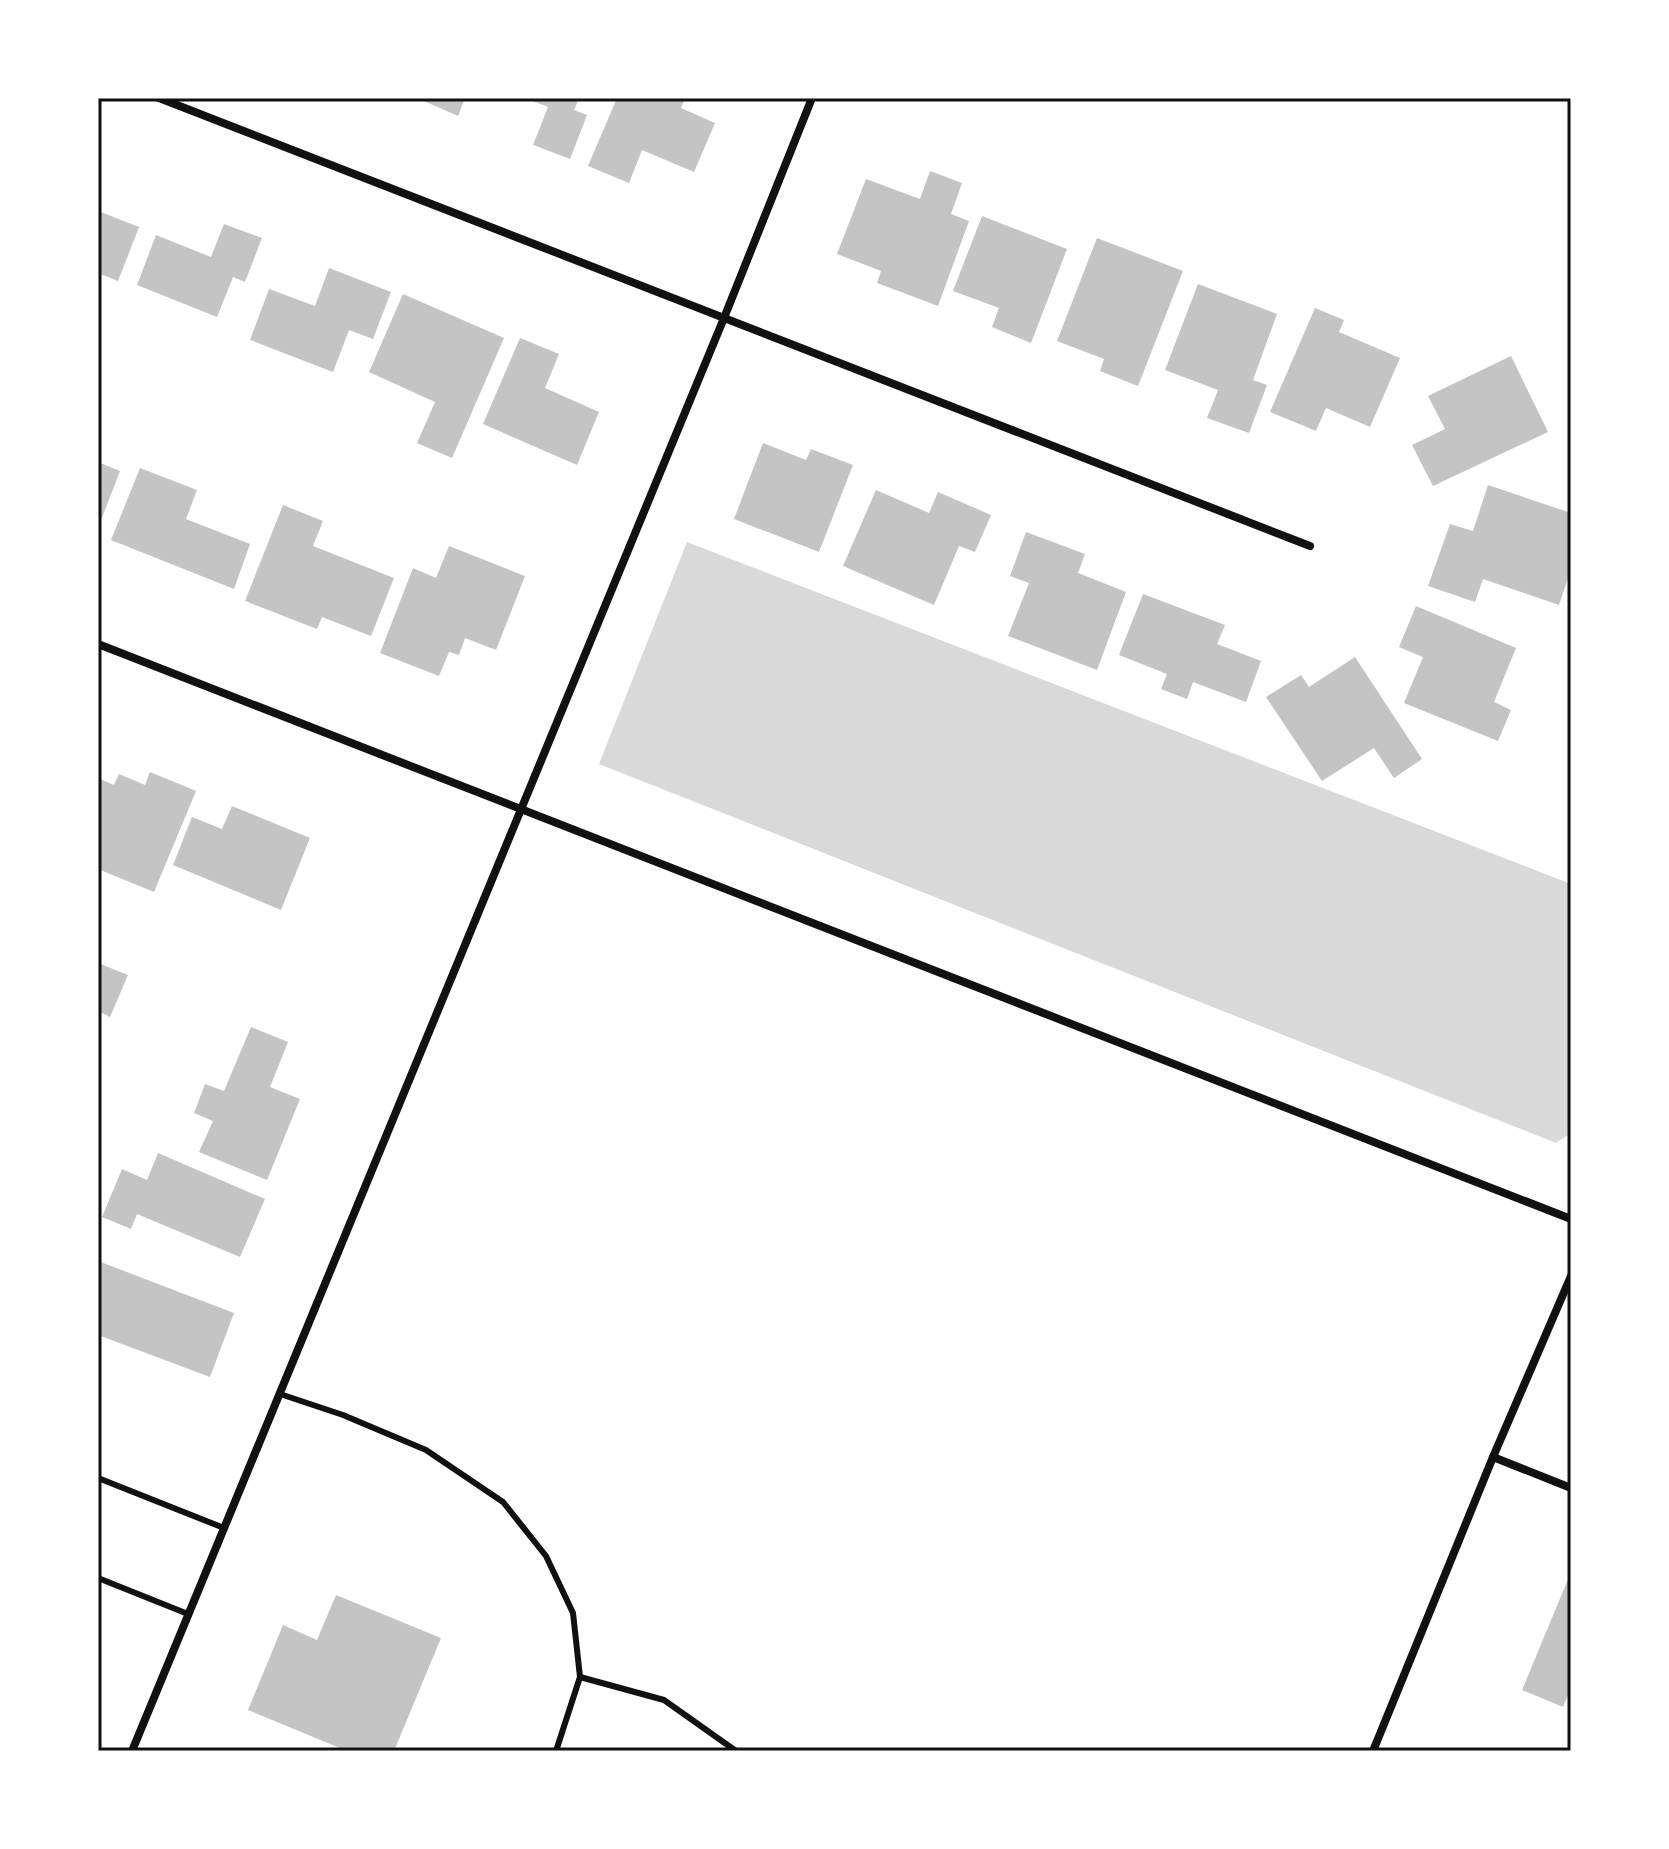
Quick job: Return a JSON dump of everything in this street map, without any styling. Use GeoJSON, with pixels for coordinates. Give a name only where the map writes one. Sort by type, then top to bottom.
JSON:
{"type":"FeatureCollection","features":[{"type":"Feature","properties":{"kind":"street"},"geometry":{"type":"LineString","coordinates":[[159,98],[1310,546]]}},
{"type":"Feature","properties":{"kind":"street"},"geometry":{"type":"LineString","coordinates":[[132,1751],[812,98]]}},
{"type":"Feature","properties":{"kind":"street"},"geometry":{"type":"LineString","coordinates":[[98,644],[1571,1219]]}},
{"type":"Feature","properties":{"kind":"street"},"geometry":{"type":"LineString","coordinates":[[1373,1751],[1571,1276]]}},
{"type":"Feature","properties":{"kind":"street"},"geometry":{"type":"LineString","coordinates":[[1493,1457],[1571,1488]]}},
{"type":"Feature","properties":{"kind":"lane"},"geometry":{"type":"LineString","coordinates":[[280,1394],[343,1415],[426,1450],[503,1502],[546,1556],[573,1613],[580,1677],[556,1751]]}},
{"type":"Feature","properties":{"kind":"lane"},"geometry":{"type":"LineString","coordinates":[[98,1478],[224,1528]]}},
{"type":"Feature","properties":{"kind":"lane"},"geometry":{"type":"LineString","coordinates":[[98,1578],[188,1614]]}},
{"type":"Feature","properties":{"kind":"lane"},"geometry":{"type":"LineString","coordinates":[[580,1677],[664,1700],[736,1751]]}},
{"type":"Feature","properties":{"kind":"shaded area"},"geometry":{"type":"Polygon","coordinates":[[[687,542],[1571,884],[1571,1133],[1556,1143],[599,764],[687,542]]]}},
{"type":"Feature","properties":{"kind":"building"},"geometry":{"type":"Polygon","coordinates":[[[417,98],[465,98],[458,116],[417,98]]]}},
{"type":"Feature","properties":{"kind":"building"},"geometry":{"type":"Polygon","coordinates":[[[525,98],[579,98],[574,110],[587,115],[570,159],[533,145],[548,107],[525,98]]]}},
{"type":"Feature","properties":{"kind":"building"},"geometry":{"type":"Polygon","coordinates":[[[617,98],[685,98],[681,108],[715,123],[694,172],[642,150],[629,183],[588,166],[617,98]]]}},
{"type":"Feature","properties":{"kind":"building"},"geometry":{"type":"Polygon","coordinates":[[[930,171],[962,183],[951,214],[969,221],[938,306],[877,283],[881,271],[837,254],[866,179],[920,199],[930,171]]]}},
{"type":"Feature","properties":{"kind":"building"},"geometry":{"type":"Polygon","coordinates":[[[98,211],[139,227],[118,281],[98,273],[98,211]]]}},
{"type":"Feature","properties":{"kind":"building"},"geometry":{"type":"Polygon","coordinates":[[[982,216],[1067,249],[1031,343],[992,327],[999,308],[953,291],[982,216]]]}},
{"type":"Feature","properties":{"kind":"building"},"geometry":{"type":"Polygon","coordinates":[[[224,224],[262,238],[245,282],[233,277],[217,317],[137,285],[156,235],[211,257],[224,224]]]}},
{"type":"Feature","properties":{"kind":"building"},"geometry":{"type":"Polygon","coordinates":[[[1097,238],[1183,271],[1138,386],[1100,371],[1104,359],[1057,341],[1097,238]]]}},
{"type":"Feature","properties":{"kind":"building"},"geometry":{"type":"Polygon","coordinates":[[[329,268],[391,292],[373,339],[349,330],[333,372],[250,340],[269,289],[315,306],[329,268]]]}},
{"type":"Feature","properties":{"kind":"building"},"geometry":{"type":"Polygon","coordinates":[[[1198,284],[1277,314],[1253,380],[1267,385],[1249,433],[1207,418],[1218,390],[1165,370],[1198,284]]]}},
{"type":"Feature","properties":{"kind":"building"},"geometry":{"type":"Polygon","coordinates":[[[403,294],[504,338],[452,458],[417,443],[435,402],[369,372],[403,294]]]}},
{"type":"Feature","properties":{"kind":"building"},"geometry":{"type":"Polygon","coordinates":[[[1315,308],[1344,320],[1339,332],[1400,358],[1370,427],[1326,408],[1316,431],[1270,412],[1315,308]]]}},
{"type":"Feature","properties":{"kind":"building"},"geometry":{"type":"Polygon","coordinates":[[[520,338],[559,354],[545,388],[599,412],[577,465],[483,424],[520,338]]]}},
{"type":"Feature","properties":{"kind":"building"},"geometry":{"type":"Polygon","coordinates":[[[1511,356],[1548,432],[1433,486],[1412,445],[1445,429],[1428,396],[1511,356]]]}},
{"type":"Feature","properties":{"kind":"building"},"geometry":{"type":"Polygon","coordinates":[[[763,443],[806,460],[811,449],[853,465],[819,552],[734,519],[763,443]]]}},
{"type":"Feature","properties":{"kind":"building"},"geometry":{"type":"Polygon","coordinates":[[[98,462],[120,471],[98,528],[98,462]]]}},
{"type":"Feature","properties":{"kind":"building"},"geometry":{"type":"Polygon","coordinates":[[[140,468],[197,490],[186,519],[250,544],[234,589],[111,540],[140,468]]]}},
{"type":"Feature","properties":{"kind":"building"},"geometry":{"type":"Polygon","coordinates":[[[1488,485],[1571,513],[1571,569],[1559,605],[1483,579],[1475,602],[1428,586],[1450,524],[1473,531],[1488,485]]]}},
{"type":"Feature","properties":{"kind":"building"},"geometry":{"type":"Polygon","coordinates":[[[876,490],[929,513],[938,492],[991,515],[975,552],[959,546],[934,605],[843,566],[876,490]]]}},
{"type":"Feature","properties":{"kind":"building"},"geometry":{"type":"Polygon","coordinates":[[[283,505],[323,521],[313,546],[394,578],[371,636],[322,617],[317,629],[245,601],[283,505]]]}},
{"type":"Feature","properties":{"kind":"building"},"geometry":{"type":"Polygon","coordinates":[[[1026,532],[1085,554],[1078,573],[1126,592],[1097,670],[1008,636],[1029,583],[1010,576],[1026,532]]]}},
{"type":"Feature","properties":{"kind":"building"},"geometry":{"type":"Polygon","coordinates":[[[449,546],[525,576],[496,650],[465,638],[459,655],[449,652],[439,676],[380,653],[413,568],[436,578],[449,546]]]}},
{"type":"Feature","properties":{"kind":"building"},"geometry":{"type":"Polygon","coordinates":[[[1143,594],[1225,625],[1217,644],[1261,661],[1246,702],[1193,682],[1187,699],[1161,689],[1167,674],[1119,655],[1143,594]]]}},
{"type":"Feature","properties":{"kind":"building"},"geometry":{"type":"Polygon","coordinates":[[[1416,606],[1516,648],[1494,702],[1511,710],[1498,741],[1404,703],[1423,657],[1399,647],[1416,606]]]}},
{"type":"Feature","properties":{"kind":"building"},"geometry":{"type":"Polygon","coordinates":[[[1355,657],[1422,759],[1394,778],[1374,748],[1322,781],[1266,697],[1301,675],[1309,687],[1355,657]]]}},
{"type":"Feature","properties":{"kind":"building"},"geometry":{"type":"Polygon","coordinates":[[[150,772],[196,791],[154,892],[98,869],[98,778],[114,785],[119,774],[145,785],[150,772]]]}},
{"type":"Feature","properties":{"kind":"building"},"geometry":{"type":"Polygon","coordinates":[[[232,806],[310,838],[281,910],[173,865],[192,817],[222,829],[232,806]]]}},
{"type":"Feature","properties":{"kind":"building"},"geometry":{"type":"Polygon","coordinates":[[[98,963],[128,975],[110,1017],[98,1011],[98,963]]]}},
{"type":"Feature","properties":{"kind":"building"},"geometry":{"type":"Polygon","coordinates":[[[251,1027],[288,1042],[270,1087],[300,1099],[267,1180],[199,1152],[213,1121],[194,1113],[205,1084],[224,1091],[251,1027]]]}},
{"type":"Feature","properties":{"kind":"building"},"geometry":{"type":"Polygon","coordinates":[[[158,1153],[265,1199],[240,1257],[137,1214],[131,1229],[102,1217],[122,1169],[147,1180],[158,1153]]]}},
{"type":"Feature","properties":{"kind":"building"},"geometry":{"type":"Polygon","coordinates":[[[98,1261],[234,1313],[210,1377],[98,1335],[98,1261]]]}},
{"type":"Feature","properties":{"kind":"building"},"geometry":{"type":"Polygon","coordinates":[[[1571,1572],[1571,1688],[1563,1707],[1522,1690],[1571,1572]]]}},
{"type":"Feature","properties":{"kind":"building"},"geometry":{"type":"Polygon","coordinates":[[[336,1595],[441,1638],[394,1751],[347,1751],[248,1710],[283,1625],[317,1640],[336,1595]]]}}]}
